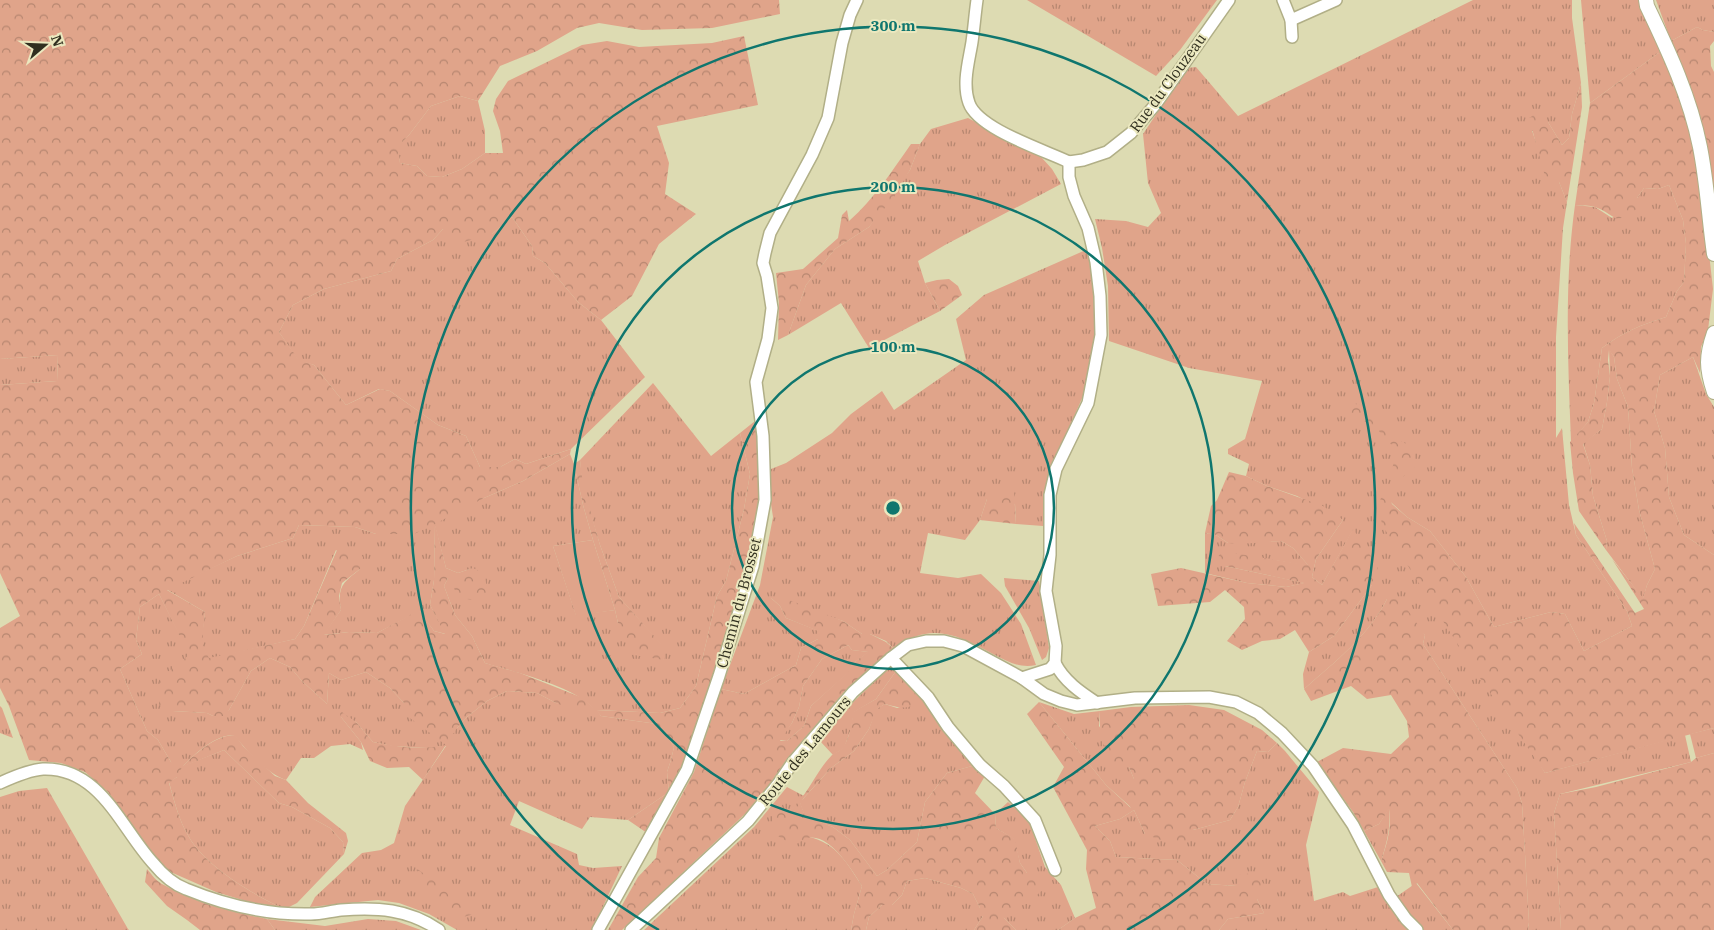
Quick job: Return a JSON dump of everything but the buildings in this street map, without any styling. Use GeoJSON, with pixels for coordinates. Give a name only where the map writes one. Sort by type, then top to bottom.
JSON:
{"type":"FeatureCollection","features":[{"type":"Feature","properties":{"kind":"street","name":"Chemin du Brosset"},"geometry":{"type":"LineString","coordinates":[[598,930],[687,770],[719,676],[753,566],[765,500],[763,436],[756,382],[768,339],[772,308],[763,263],[770,233],[812,155],[828,118],[842,43],[857,0]]}},
{"type":"Feature","properties":{"kind":"street"},"geometry":{"type":"LineString","coordinates":[[977,0],[967,72],[969,103],[975,113],[985,123],[1069,162],[1069,177],[1074,196],[1088,228],[1096,262],[1100,296],[1101,335],[1088,403],[1056,469],[1050,495],[1050,556],[1046,591],[1056,646],[1056,663],[1066,680],[1097,703]]}},
{"type":"Feature","properties":{"kind":"street","name":"Rue du Clouzeau"},"geometry":{"type":"LineString","coordinates":[[1069,162],[1083,160],[1107,152],[1131,134],[1155,105],[1228,0]]}},
{"type":"Feature","properties":{"kind":"street"},"geometry":{"type":"LineString","coordinates":[[1283,0],[1291,20],[1292,37]]}},
{"type":"Feature","properties":{"kind":"street"},"geometry":{"type":"LineString","coordinates":[[1291,20],[1336,0]]}},
{"type":"Feature","properties":{"kind":"street"},"geometry":{"type":"LineString","coordinates":[[1646,0],[1681,79],[1701,148],[1714,254]]}},
{"type":"Feature","properties":{"kind":"street"},"geometry":{"type":"LineString","coordinates":[[1714,332],[1708,350],[1708,374],[1714,392]]}},
{"type":"Feature","properties":{"kind":"street","name":"Route des Lamours"},"geometry":{"type":"LineString","coordinates":[[631,930],[748,821],[793,762],[853,692],[891,658],[908,646],[926,641],[944,641],[963,646],[1022,678],[1044,694],[1077,705],[1160,697],[1209,697],[1236,702],[1258,713],[1282,733],[1312,766],[1353,825],[1389,895],[1406,919],[1417,930]]}},
{"type":"Feature","properties":{"kind":"street"},"geometry":{"type":"LineString","coordinates":[[891,658],[928,697],[948,727],[980,766],[1022,804],[1035,820],[1055,870]]}},
{"type":"Feature","properties":{"kind":"street"},"geometry":{"type":"LineString","coordinates":[[1022,678],[1050,669],[1056,663]]}},
{"type":"Feature","properties":{"kind":"street"},"geometry":{"type":"LineString","coordinates":[[0,782],[42,769],[60,770],[76,775],[93,786],[106,799],[145,855],[165,876],[183,888],[218,901],[244,908],[312,914],[373,908],[407,914],[439,930]]}},
{"type":"Feature","properties":{"kind":"green space"},"geometry":{"type":"Polygon","coordinates":[[[0,0],[779,0],[780,14],[712,28],[642,30],[599,23],[577,28],[537,51],[500,66],[478,101],[460,96],[431,106],[398,146],[400,163],[417,166],[427,176],[442,177],[462,169],[485,153],[503,153],[500,131],[493,111],[496,99],[508,81],[582,45],[607,41],[639,47],[712,43],[744,36],[758,105],[657,126],[669,163],[665,194],[696,214],[659,244],[632,296],[601,320],[578,302],[545,263],[533,256],[532,246],[512,217],[492,234],[460,243],[451,241],[443,229],[433,240],[397,259],[391,271],[324,289],[293,305],[279,332],[298,359],[314,365],[346,405],[380,389],[390,391],[438,425],[466,436],[480,467],[500,467],[515,459],[526,464],[571,449],[570,454],[523,481],[484,498],[435,524],[446,568],[458,573],[473,568],[484,573],[488,593],[471,600],[459,597],[448,578],[444,586],[455,615],[472,636],[485,663],[520,673],[583,698],[596,710],[575,711],[537,693],[507,691],[487,701],[467,717],[446,745],[406,715],[404,703],[390,688],[366,672],[341,680],[329,673],[327,704],[290,667],[270,658],[251,671],[229,710],[223,716],[173,711],[159,705],[160,678],[189,655],[159,594],[140,607],[136,640],[142,654],[120,669],[147,731],[158,740],[171,762],[182,767],[177,777],[169,783],[185,831],[196,848],[218,869],[232,879],[285,909],[249,902],[216,892],[166,870],[139,837],[108,792],[85,772],[61,763],[29,760],[9,706],[0,688],[0,628],[20,616],[0,573],[0,385],[57,381],[58,355],[0,359],[0,0]],[[435,524],[414,534],[376,534],[355,527],[299,525],[293,538],[237,556],[167,590],[205,612],[202,644],[209,658],[295,639],[304,626],[337,550],[351,548],[363,557],[360,569],[342,583],[339,596],[341,610],[324,635],[349,632],[377,633],[419,610],[434,631],[445,634],[430,605],[434,580],[435,524]]]}},
{"type":"Feature","properties":{"kind":"green space"},"geometry":{"type":"Polygon","coordinates":[[[1027,0],[1217,0],[1180,50],[1156,76],[1027,0]]]}},
{"type":"Feature","properties":{"kind":"green space"},"geometry":{"type":"Polygon","coordinates":[[[1473,0],[1572,0],[1572,18],[1581,83],[1572,114],[1569,138],[1562,145],[1548,122],[1532,131],[1540,153],[1559,182],[1567,202],[1563,228],[1556,337],[1556,438],[1562,428],[1569,505],[1576,535],[1627,611],[1632,626],[1584,651],[1565,614],[1551,612],[1494,627],[1466,577],[1430,531],[1407,517],[1382,494],[1545,773],[1685,735],[1691,762],[1560,794],[1554,813],[1561,930],[1528,930],[1522,803],[1517,788],[1423,644],[1425,635],[1387,599],[1380,612],[1361,636],[1304,689],[1303,674],[1309,652],[1334,636],[1372,585],[1353,530],[1322,585],[1312,577],[1316,559],[1343,520],[1297,496],[1267,486],[1246,476],[1249,464],[1228,454],[1228,449],[1245,439],[1262,381],[1189,368],[1109,341],[1108,286],[1095,219],[1126,221],[1148,227],[1161,213],[1148,183],[1143,134],[1187,68],[1196,67],[1238,116],[1473,0]]]}},
{"type":"Feature","properties":{"kind":"green space"},"geometry":{"type":"Polygon","coordinates":[[[1581,0],[1640,0],[1660,52],[1590,103],[1581,0]]]}},
{"type":"Feature","properties":{"kind":"green space"},"geometry":{"type":"Polygon","coordinates":[[[1656,0],[1714,0],[1714,32],[1697,27],[1671,41],[1656,0]]]}},
{"type":"Feature","properties":{"kind":"green space"},"geometry":{"type":"Polygon","coordinates":[[[1697,27],[1714,32],[1714,41],[1710,46],[1711,66],[1714,72],[1714,208],[1693,98],[1671,41],[1697,27]]]}},
{"type":"Feature","properties":{"kind":"green space"},"geometry":{"type":"Polygon","coordinates":[[[1660,52],[1676,79],[1695,145],[1713,289],[1708,330],[1701,347],[1700,373],[1693,357],[1660,375],[1654,411],[1665,448],[1669,497],[1684,535],[1714,555],[1714,728],[1545,773],[1469,662],[1382,525],[1379,505],[1382,494],[1388,493],[1392,504],[1407,517],[1430,531],[1466,577],[1494,627],[1551,612],[1565,614],[1584,651],[1632,626],[1627,611],[1576,535],[1574,523],[1635,613],[1644,609],[1612,559],[1643,598],[1655,569],[1639,510],[1632,468],[1628,407],[1617,379],[1614,357],[1609,350],[1610,376],[1602,429],[1583,444],[1590,465],[1593,496],[1607,541],[1606,550],[1579,511],[1570,442],[1588,422],[1594,403],[1602,348],[1632,330],[1666,317],[1677,291],[1684,282],[1686,244],[1683,220],[1669,185],[1658,189],[1644,188],[1637,198],[1638,208],[1624,217],[1616,218],[1593,206],[1575,205],[1590,103],[1660,52]]]}},
{"type":"Feature","properties":{"kind":"green space"},"geometry":{"type":"Polygon","coordinates":[[[1581,83],[1582,107],[1567,202],[1559,182],[1546,180],[1529,118],[1540,111],[1542,119],[1548,122],[1562,145],[1569,138],[1572,114],[1581,83]]]}},
{"type":"Feature","properties":{"kind":"green space"},"geometry":{"type":"Polygon","coordinates":[[[460,96],[478,101],[485,131],[485,153],[462,169],[442,177],[427,176],[417,166],[400,163],[397,146],[409,135],[431,106],[460,96]]]}},
{"type":"Feature","properties":{"kind":"green space"},"geometry":{"type":"Polygon","coordinates":[[[968,118],[1042,158],[1052,169],[1061,184],[918,261],[925,283],[940,311],[869,348],[841,303],[788,335],[806,285],[835,249],[869,227],[910,170],[920,144],[931,129],[968,118]]]}},
{"type":"Feature","properties":{"kind":"green space"},"geometry":{"type":"Polygon","coordinates":[[[911,144],[920,144],[910,170],[893,198],[869,227],[835,249],[806,285],[788,335],[778,340],[779,303],[776,273],[803,269],[838,238],[842,215],[847,210],[849,221],[867,203],[911,144]]]}},
{"type":"Feature","properties":{"kind":"green space"},"geometry":{"type":"Polygon","coordinates":[[[1669,185],[1683,220],[1686,244],[1684,282],[1677,291],[1666,317],[1632,330],[1602,348],[1594,403],[1588,422],[1571,442],[1568,293],[1575,205],[1595,207],[1612,218],[1637,198],[1644,188],[1658,189],[1669,185]]]}},
{"type":"Feature","properties":{"kind":"green space"},"geometry":{"type":"Polygon","coordinates":[[[512,217],[532,246],[533,256],[545,263],[578,302],[601,320],[645,377],[571,449],[526,464],[515,459],[500,467],[480,467],[466,436],[438,425],[390,391],[379,389],[346,405],[314,365],[298,360],[279,332],[293,305],[324,289],[391,271],[397,259],[433,240],[443,229],[492,234],[512,217]]]}},
{"type":"Feature","properties":{"kind":"green space"},"geometry":{"type":"Polygon","coordinates":[[[1088,249],[1094,292],[1096,330],[1083,396],[1050,466],[1043,526],[1016,524],[1015,504],[987,499],[980,520],[965,540],[928,533],[920,573],[958,578],[981,574],[1001,593],[1021,624],[1036,665],[1024,666],[1014,664],[967,641],[943,634],[919,635],[907,640],[894,649],[886,641],[870,634],[862,634],[843,621],[771,598],[780,606],[786,618],[819,631],[818,639],[801,648],[796,665],[744,694],[721,689],[760,585],[773,517],[771,469],[786,463],[832,433],[851,414],[882,391],[894,410],[966,360],[956,319],[984,295],[1088,249]]]}},
{"type":"Feature","properties":{"kind":"green space"},"geometry":{"type":"Polygon","coordinates":[[[949,279],[958,286],[962,295],[940,311],[925,283],[949,279]]]}},
{"type":"Feature","properties":{"kind":"green space"},"geometry":{"type":"Polygon","coordinates":[[[1609,349],[1614,357],[1617,379],[1628,407],[1632,468],[1639,510],[1655,569],[1643,599],[1606,550],[1607,541],[1593,496],[1590,465],[1583,443],[1602,429],[1610,376],[1609,349]]]}},
{"type":"Feature","properties":{"kind":"green space"},"geometry":{"type":"Polygon","coordinates":[[[58,355],[57,381],[0,385],[0,359],[58,355]]]}},
{"type":"Feature","properties":{"kind":"green space"},"geometry":{"type":"Polygon","coordinates":[[[1693,357],[1706,394],[1714,407],[1714,555],[1684,535],[1669,497],[1665,448],[1654,411],[1660,375],[1693,357]]]}},
{"type":"Feature","properties":{"kind":"green space"},"geometry":{"type":"Polygon","coordinates":[[[653,383],[711,456],[740,433],[750,474],[744,509],[726,581],[717,596],[696,686],[680,708],[660,713],[597,710],[601,716],[657,724],[664,731],[674,747],[667,772],[669,792],[628,820],[590,817],[582,829],[519,801],[510,825],[577,854],[579,865],[593,868],[622,866],[592,930],[457,930],[429,914],[399,903],[378,900],[310,907],[315,897],[362,853],[381,850],[394,843],[405,806],[446,746],[428,748],[392,746],[373,742],[356,722],[341,717],[361,742],[363,750],[350,744],[331,746],[314,758],[301,758],[286,780],[264,767],[234,735],[213,741],[183,766],[224,750],[279,803],[292,807],[330,828],[343,842],[344,854],[297,903],[285,909],[246,888],[207,859],[196,848],[185,831],[169,782],[177,777],[171,762],[158,740],[147,731],[120,669],[142,654],[136,640],[140,607],[159,594],[190,655],[173,711],[207,713],[213,716],[229,710],[251,671],[270,658],[290,667],[327,704],[329,673],[341,680],[366,672],[390,688],[404,703],[457,728],[487,701],[507,691],[537,693],[556,703],[595,710],[574,694],[560,687],[485,663],[472,636],[455,615],[444,586],[448,578],[473,568],[458,573],[446,568],[435,526],[434,580],[430,605],[446,634],[434,631],[419,611],[377,633],[349,632],[323,635],[341,610],[340,595],[345,582],[360,569],[336,550],[304,626],[295,639],[209,659],[201,644],[205,612],[166,589],[237,556],[293,538],[299,525],[355,527],[376,534],[484,498],[523,481],[570,454],[593,540],[553,546],[576,615],[615,610],[618,623],[664,660],[663,647],[619,597],[600,545],[582,485],[580,460],[653,383]]]}},
{"type":"Feature","properties":{"kind":"green space"},"geometry":{"type":"Polygon","coordinates":[[[1335,402],[1365,405],[1390,428],[1398,439],[1411,447],[1415,458],[1414,468],[1396,480],[1392,469],[1397,451],[1368,422],[1356,421],[1337,409],[1335,402]]]}},
{"type":"Feature","properties":{"kind":"green space"},"geometry":{"type":"Polygon","coordinates":[[[755,421],[759,435],[759,498],[744,580],[699,723],[681,771],[647,833],[628,820],[669,792],[667,772],[674,747],[657,724],[601,716],[596,710],[660,713],[680,708],[696,686],[717,596],[726,581],[744,509],[750,474],[740,433],[755,421]]]}},
{"type":"Feature","properties":{"kind":"green space"},"geometry":{"type":"Polygon","coordinates":[[[580,460],[583,485],[600,545],[619,597],[664,647],[664,660],[634,655],[618,623],[583,505],[574,464],[580,460]]]}},
{"type":"Feature","properties":{"kind":"green space"},"geometry":{"type":"Polygon","coordinates":[[[1229,472],[1246,476],[1267,486],[1323,506],[1343,520],[1316,559],[1312,577],[1322,585],[1353,529],[1378,567],[1372,585],[1334,636],[1309,652],[1295,630],[1280,639],[1262,641],[1242,650],[1227,641],[1245,619],[1244,607],[1225,590],[1210,602],[1158,606],[1151,574],[1181,568],[1247,583],[1286,587],[1304,583],[1225,566],[1216,559],[1221,553],[1233,553],[1308,565],[1293,548],[1281,541],[1228,543],[1216,535],[1205,533],[1211,506],[1217,500],[1229,472]]]}},
{"type":"Feature","properties":{"kind":"green space"},"geometry":{"type":"Polygon","coordinates":[[[1002,490],[1014,490],[1016,524],[980,520],[987,499],[1002,490]]]}},
{"type":"Feature","properties":{"kind":"green space"},"geometry":{"type":"Polygon","coordinates":[[[1205,533],[1216,535],[1228,543],[1281,541],[1293,548],[1309,566],[1274,560],[1225,566],[1305,583],[1286,587],[1247,583],[1205,573],[1205,533]]]}},
{"type":"Feature","properties":{"kind":"green space"},"geometry":{"type":"Polygon","coordinates":[[[593,540],[615,610],[576,616],[553,546],[593,540]]]}},
{"type":"Feature","properties":{"kind":"green space"},"geometry":{"type":"Polygon","coordinates":[[[1004,578],[1039,581],[1049,648],[1046,657],[1042,660],[1029,628],[1005,586],[1004,578]]]}},
{"type":"Feature","properties":{"kind":"green space"},"geometry":{"type":"Polygon","coordinates":[[[770,597],[792,601],[843,621],[862,634],[870,634],[886,642],[894,649],[844,692],[787,759],[748,811],[622,930],[608,930],[638,877],[656,858],[659,838],[694,772],[721,689],[744,694],[796,665],[801,648],[818,639],[818,631],[786,618],[780,606],[770,597]],[[848,645],[822,659],[803,686],[799,707],[792,723],[780,741],[787,741],[804,726],[811,706],[848,672],[852,664],[868,652],[852,650],[848,645]]]}},
{"type":"Feature","properties":{"kind":"green space"},"geometry":{"type":"Polygon","coordinates":[[[1387,599],[1400,599],[1425,635],[1423,644],[1517,788],[1522,803],[1528,930],[1453,930],[1417,883],[1412,887],[1409,873],[1387,872],[1381,861],[1390,822],[1389,809],[1379,824],[1364,831],[1353,812],[1317,762],[1343,748],[1391,754],[1409,737],[1407,721],[1391,695],[1367,699],[1351,686],[1311,701],[1304,689],[1361,636],[1380,612],[1387,599]]]}},
{"type":"Feature","properties":{"kind":"green space"},"geometry":{"type":"Polygon","coordinates":[[[848,645],[852,650],[869,652],[852,664],[849,672],[811,706],[804,726],[787,741],[779,740],[792,723],[799,707],[803,686],[822,659],[848,645]]]}},
{"type":"Feature","properties":{"kind":"green space"},"geometry":{"type":"Polygon","coordinates":[[[892,666],[896,671],[876,699],[854,712],[851,729],[844,748],[833,755],[820,741],[863,692],[892,666]]]}},
{"type":"Feature","properties":{"kind":"green space"},"geometry":{"type":"Polygon","coordinates":[[[896,671],[924,699],[905,708],[885,704],[877,709],[869,729],[854,751],[831,768],[800,802],[805,816],[833,827],[850,840],[877,876],[887,870],[917,842],[925,802],[947,773],[972,766],[985,776],[975,793],[995,814],[996,828],[1015,839],[1020,863],[1027,873],[1039,873],[1041,891],[1029,903],[1014,908],[992,910],[1004,918],[1016,930],[974,930],[983,916],[991,910],[980,908],[973,894],[961,888],[925,878],[907,881],[902,895],[892,905],[882,905],[869,917],[866,930],[851,930],[862,886],[847,863],[824,841],[808,838],[794,846],[778,836],[772,820],[778,808],[789,811],[796,805],[826,762],[844,746],[849,734],[853,712],[876,699],[896,671]]]}},
{"type":"Feature","properties":{"kind":"green space"},"geometry":{"type":"Polygon","coordinates":[[[924,699],[972,766],[947,773],[925,802],[917,842],[887,870],[877,876],[850,840],[833,827],[805,817],[800,803],[789,811],[809,837],[827,844],[841,856],[862,886],[851,930],[644,930],[754,827],[787,787],[804,796],[802,800],[831,768],[854,751],[869,729],[876,709],[885,704],[897,708],[924,699]]]}},
{"type":"Feature","properties":{"kind":"green space"},"geometry":{"type":"Polygon","coordinates":[[[1039,702],[1074,714],[1100,711],[1099,726],[1129,767],[1134,779],[1134,810],[1106,785],[1039,702]]]}},
{"type":"Feature","properties":{"kind":"green space"},"geometry":{"type":"Polygon","coordinates":[[[1039,702],[1106,785],[1131,808],[1124,797],[1134,779],[1129,767],[1113,764],[1106,750],[1100,727],[1100,711],[1131,707],[1189,705],[1224,710],[1262,730],[1277,743],[1268,752],[1257,751],[1238,807],[1230,820],[1193,830],[1188,841],[1171,844],[1145,834],[1134,810],[1120,819],[1095,826],[1110,841],[1116,857],[1177,860],[1207,884],[1237,886],[1238,875],[1253,873],[1265,885],[1257,899],[1264,913],[1228,919],[1219,930],[1058,930],[1075,918],[1096,908],[1086,869],[1087,850],[1053,787],[1064,767],[1027,714],[1039,702]]]}},
{"type":"Feature","properties":{"kind":"green space"},"geometry":{"type":"Polygon","coordinates":[[[0,706],[2,708],[13,738],[0,733],[0,706]]]}},
{"type":"Feature","properties":{"kind":"green space"},"geometry":{"type":"Polygon","coordinates":[[[339,710],[356,722],[373,742],[410,747],[446,745],[423,780],[409,767],[387,768],[370,761],[361,742],[341,717],[339,710]]]}},
{"type":"Feature","properties":{"kind":"green space"},"geometry":{"type":"Polygon","coordinates":[[[1714,728],[1714,753],[1696,758],[1690,734],[1714,728]]]}},
{"type":"Feature","properties":{"kind":"green space"},"geometry":{"type":"Polygon","coordinates":[[[235,735],[243,746],[275,776],[286,780],[308,803],[346,833],[348,841],[344,854],[343,842],[330,828],[292,807],[279,803],[224,750],[182,767],[199,751],[213,742],[220,738],[235,735]]]}},
{"type":"Feature","properties":{"kind":"green space"},"geometry":{"type":"Polygon","coordinates":[[[1277,743],[1319,792],[1306,845],[1314,901],[1343,892],[1350,896],[1378,887],[1410,930],[1219,930],[1228,919],[1264,913],[1257,899],[1237,886],[1207,884],[1177,860],[1116,857],[1110,841],[1095,826],[1120,819],[1134,810],[1145,834],[1193,830],[1230,820],[1238,807],[1257,751],[1268,752],[1277,743]]]}},
{"type":"Feature","properties":{"kind":"green space"},"geometry":{"type":"Polygon","coordinates":[[[1714,753],[1714,930],[1561,930],[1554,813],[1560,794],[1596,787],[1691,762],[1696,758],[1714,753]]]}},
{"type":"Feature","properties":{"kind":"green space"},"geometry":{"type":"Polygon","coordinates":[[[47,788],[129,930],[0,930],[0,797],[19,791],[47,788]]]}},
{"type":"Feature","properties":{"kind":"green space"},"geometry":{"type":"Polygon","coordinates":[[[1008,802],[1029,821],[1045,867],[1061,885],[1075,918],[1058,930],[1016,930],[1004,918],[983,916],[974,930],[866,930],[869,917],[882,905],[892,905],[902,895],[907,881],[925,878],[961,888],[973,894],[980,908],[1027,873],[1020,863],[1014,839],[996,828],[995,814],[1008,802]]]}},
{"type":"Feature","properties":{"kind":"green space"},"geometry":{"type":"Polygon","coordinates":[[[1389,808],[1388,835],[1381,861],[1364,831],[1379,824],[1389,808]]]}},
{"type":"Feature","properties":{"kind":"green space"},"geometry":{"type":"Polygon","coordinates":[[[416,868],[478,913],[463,917],[436,902],[422,889],[416,868]]]}},
{"type":"Feature","properties":{"kind":"green space"},"geometry":{"type":"Polygon","coordinates":[[[147,869],[159,882],[188,897],[214,906],[267,919],[275,930],[200,930],[167,906],[145,882],[147,869]]]}},
{"type":"Feature","properties":{"kind":"green space"},"geometry":{"type":"Polygon","coordinates":[[[1416,883],[1453,930],[1424,930],[1410,916],[1396,897],[1416,883]]]}},
{"type":"Feature","properties":{"kind":"green space"},"geometry":{"type":"Polygon","coordinates":[[[267,919],[325,926],[368,919],[396,921],[421,930],[275,930],[267,919]]]}}]}
